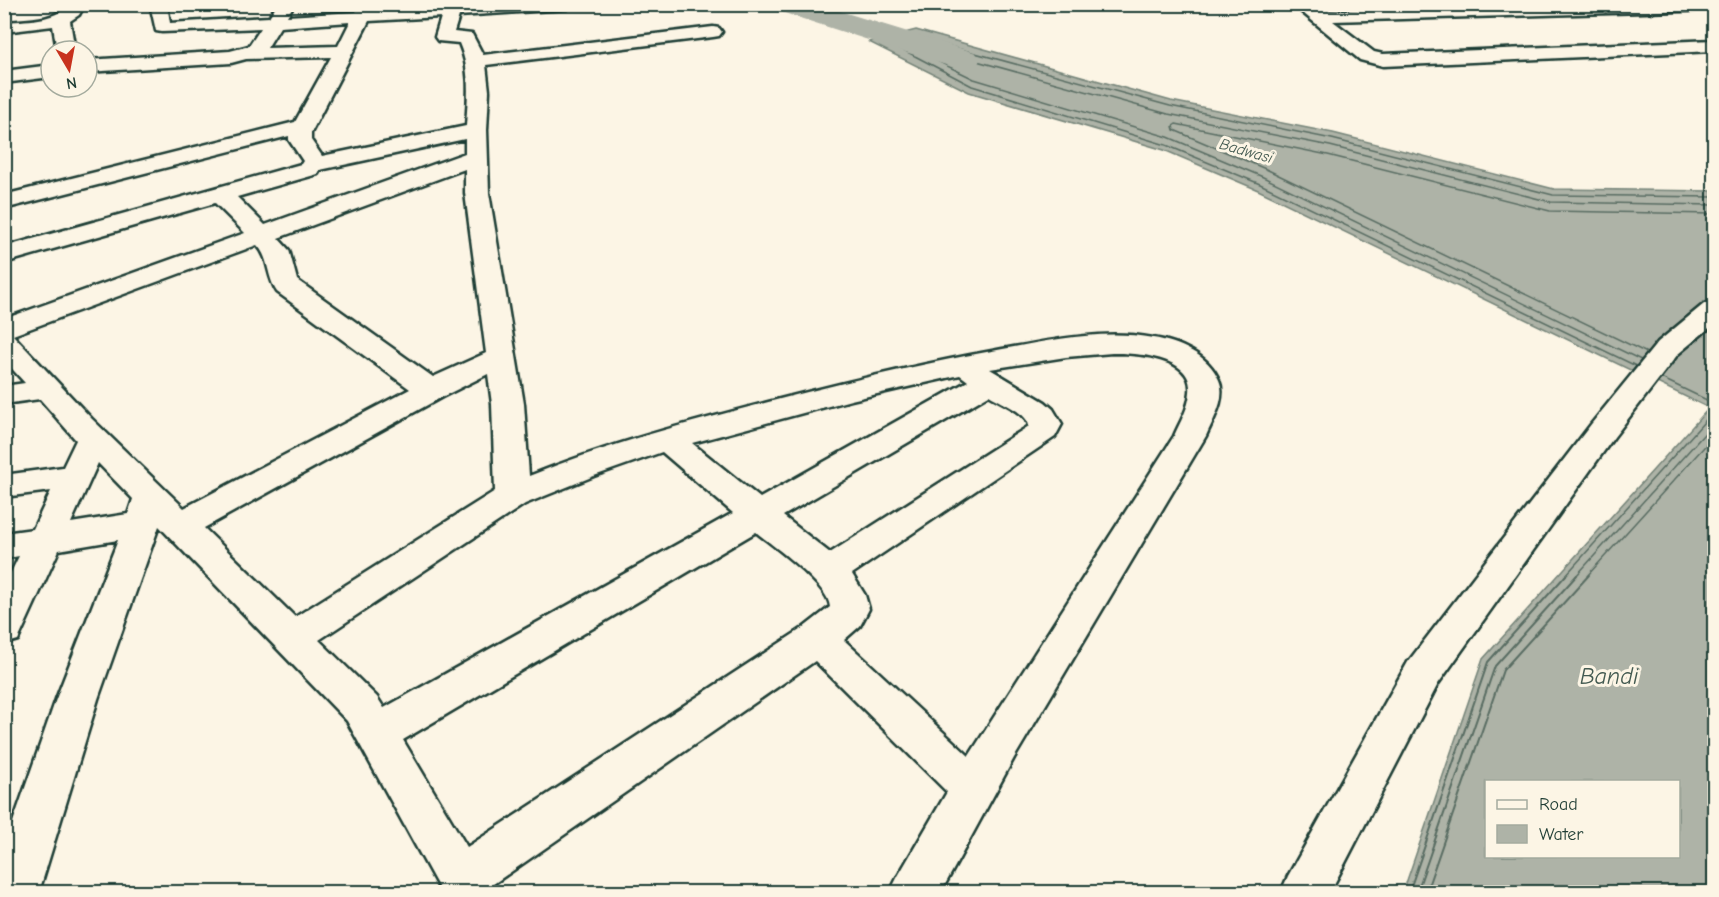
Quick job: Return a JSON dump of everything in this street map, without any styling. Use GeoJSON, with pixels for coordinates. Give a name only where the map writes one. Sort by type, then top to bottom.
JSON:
{"type":"FeatureCollection","features":[{"type":"Feature","properties":{"kind":"street"},"geometry":{"type":"LineString","coordinates":[[158,4],[160,23],[165,28],[275,20],[366,10],[453,8],[533,10],[567,4]]}},
{"type":"Feature","properties":{"kind":"street"},"geometry":{"type":"LineString","coordinates":[[234,23],[237,4]]}},
{"type":"Feature","properties":{"kind":"street"},"geometry":{"type":"LineString","coordinates":[[249,54],[256,50],[286,4]]}},
{"type":"Feature","properties":{"kind":"street"},"geometry":{"type":"LineString","coordinates":[[4,27],[63,18],[82,5]]}},
{"type":"Feature","properties":{"kind":"street"},"geometry":{"type":"LineString","coordinates":[[1307,10],[1714,5]]}},
{"type":"Feature","properties":{"kind":"street"},"geometry":{"type":"LineString","coordinates":[[453,8],[444,37],[466,38],[476,61],[479,102],[476,130],[477,194],[508,404],[513,496]]}},
{"type":"Feature","properties":{"kind":"street"},"geometry":{"type":"LineString","coordinates":[[314,165],[314,161],[300,140],[300,134],[366,10]]}},
{"type":"Feature","properties":{"kind":"street"},"geometry":{"type":"LineString","coordinates":[[1307,10],[1367,56],[1383,60],[1714,46]]}},
{"type":"Feature","properties":{"kind":"street"},"geometry":{"type":"LineString","coordinates":[[63,18],[60,19],[64,39]]}},
{"type":"Feature","properties":{"kind":"street"},"geometry":{"type":"LineString","coordinates":[[1436,43],[1714,30]]}},
{"type":"Feature","properties":{"kind":"street"},"geometry":{"type":"LineString","coordinates":[[476,61],[532,48],[713,32]]}},
{"type":"Feature","properties":{"kind":"street"},"geometry":{"type":"LineString","coordinates":[[99,65],[249,54],[344,51]]}},
{"type":"Feature","properties":{"kind":"street"},"geometry":{"type":"LineString","coordinates":[[4,77],[39,72]]}},
{"type":"Feature","properties":{"kind":"street"},"geometry":{"type":"LineString","coordinates":[[4,202],[304,126]]}},
{"type":"Feature","properties":{"kind":"street"},"geometry":{"type":"LineString","coordinates":[[4,255],[304,172],[314,165],[476,130]]}},
{"type":"Feature","properties":{"kind":"street"},"geometry":{"type":"LineString","coordinates":[[4,329],[476,157]]}},
{"type":"Feature","properties":{"kind":"street"},"geometry":{"type":"LineString","coordinates":[[221,195],[276,250],[280,258],[280,277],[287,286],[431,390]]}},
{"type":"Feature","properties":{"kind":"street"},"geometry":{"type":"LineString","coordinates":[[1305,892],[1423,673],[1603,430],[1668,348],[1714,310]]}},
{"type":"Feature","properties":{"kind":"street"},"geometry":{"type":"LineString","coordinates":[[4,342],[93,438],[158,515],[292,638],[362,708],[464,886],[818,639],[842,622],[851,612],[851,602],[848,596],[828,572],[667,440]]}},
{"type":"Feature","properties":{"kind":"street"},"geometry":{"type":"LineString","coordinates":[[376,734],[757,515],[976,374],[1023,354],[1122,344],[1145,345],[1170,352],[1192,366],[1204,380],[1205,390],[1190,436],[999,745],[915,892]]}},
{"type":"Feature","properties":{"kind":"street"},"geometry":{"type":"LineString","coordinates":[[4,546],[158,515],[501,357]]}},
{"type":"Feature","properties":{"kind":"street"},"geometry":{"type":"LineString","coordinates":[[292,638],[513,496],[553,479],[711,426],[907,376],[976,374],[1042,416],[1046,424],[1038,436],[828,572]]}},
{"type":"Feature","properties":{"kind":"street"},"geometry":{"type":"LineString","coordinates":[[4,395],[48,389]]}},
{"type":"Feature","properties":{"kind":"street"},"geometry":{"type":"LineString","coordinates":[[4,629],[93,438]]}},
{"type":"Feature","properties":{"kind":"street"},"geometry":{"type":"LineString","coordinates":[[4,486],[76,476]]}},
{"type":"Feature","properties":{"kind":"street"},"geometry":{"type":"LineString","coordinates":[[14,892],[76,699],[158,515]]}},
{"type":"Feature","properties":{"kind":"street"},"geometry":{"type":"LineString","coordinates":[[818,639],[974,789]]}},
{"type":"Feature","properties":{"kind":"water","name":"Bandi"},"geometry":{"type":"Polygon","coordinates":[[[916,30],[1171,101],[1333,133],[1554,189],[1714,191],[1714,892],[1403,892],[1483,659],[1709,408],[1258,190],[1164,150],[969,92],[869,42],[916,30]]]}},
{"type":"Feature","properties":{"kind":"waterway","name":"Badwasi"},"geometry":{"type":"LineString","coordinates":[[785,4],[964,60]]}}]}
